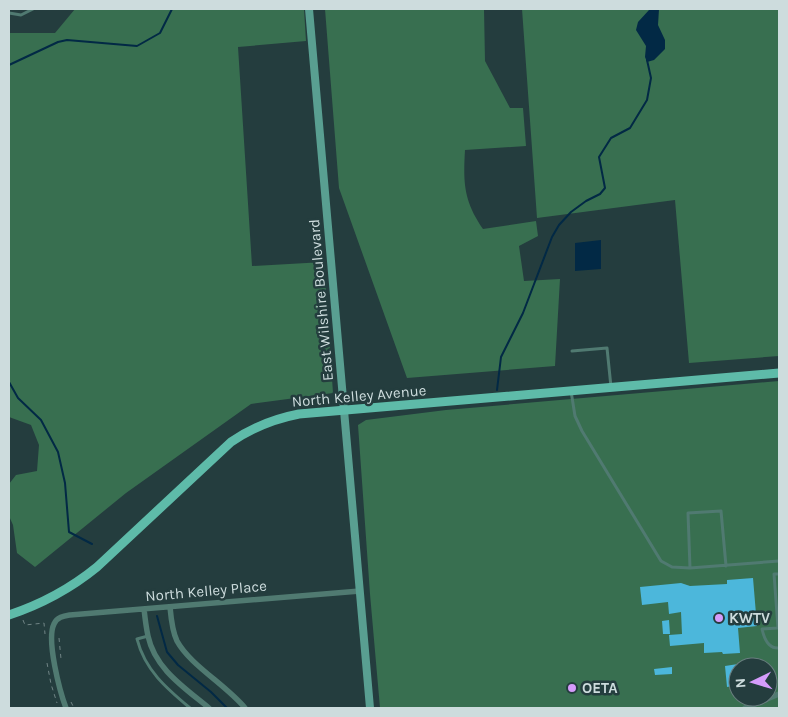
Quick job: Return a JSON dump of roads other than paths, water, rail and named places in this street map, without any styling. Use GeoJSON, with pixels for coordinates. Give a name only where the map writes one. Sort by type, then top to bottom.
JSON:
{"type":"FeatureCollection","features":[{"type":"Feature","properties":{"kind":"main road","name":"North Kelley Avenue"},"geometry":{"type":"LineString","coordinates":[[9,615],[40,604],[81,579],[97,567],[220,452],[241,435],[268,421],[283,417],[344,410],[779,373]]}},
{"type":"Feature","properties":{"kind":"street","name":"East Wilshire Boulevard"},"geometry":{"type":"LineString","coordinates":[[309,9],[370,708]]}},
{"type":"Feature","properties":{"kind":"street","name":"North Kelley Place"},"geometry":{"type":"LineString","coordinates":[[66,708],[55,666],[52,629],[56,620],[60,617],[360,591]]}},
{"type":"Feature","properties":{"kind":"street"},"geometry":{"type":"LineString","coordinates":[[170,607],[174,632],[184,652],[230,692],[244,708]]}},
{"type":"Feature","properties":{"kind":"street"},"geometry":{"type":"LineString","coordinates":[[144,609],[148,636],[156,658],[164,668],[209,708]]}},
{"type":"Feature","properties":{"kind":"street"},"geometry":{"type":"LineString","coordinates":[[745,708],[779,694]]}},
{"type":"Feature","properties":{"kind":"lane"},"geometry":{"type":"LineString","coordinates":[[9,13],[21,15],[33,9]]}},
{"type":"Feature","properties":{"kind":"lane"},"geometry":{"type":"LineString","coordinates":[[572,351],[607,348],[611,387]]}},
{"type":"Feature","properties":{"kind":"lane"},"geometry":{"type":"LineString","coordinates":[[571,391],[575,416],[582,432],[661,561],[672,567],[690,568],[779,561]]}},
{"type":"Feature","properties":{"kind":"lane"},"geometry":{"type":"LineString","coordinates":[[690,568],[688,513],[721,511],[726,566]]}},
{"type":"Feature","properties":{"kind":"lane"},"geometry":{"type":"LineString","coordinates":[[779,574],[774,574],[778,628],[762,630],[766,642],[775,648],[779,648]]}},
{"type":"Feature","properties":{"kind":"lane"},"geometry":{"type":"LineString","coordinates":[[148,636],[137,639],[140,651],[147,664],[165,687],[190,708]]}},
{"type":"Feature","properties":{"kind":"water"},"geometry":{"type":"Polygon","coordinates":[[[659,9],[658,25],[665,40],[665,49],[654,60],[647,62],[645,57],[646,46],[636,30],[638,22],[649,10],[659,9]]]}},
{"type":"Feature","properties":{"kind":"water"},"geometry":{"type":"Polygon","coordinates":[[[601,240],[601,269],[575,271],[575,243],[601,240]]]}},
{"type":"Feature","properties":{"kind":"waterway"},"geometry":{"type":"LineString","coordinates":[[9,65],[58,42],[67,40],[137,46],[160,33],[172,9]]}},
{"type":"Feature","properties":{"kind":"waterway"},"geometry":{"type":"LineString","coordinates":[[497,390],[501,357],[523,313],[552,237],[559,225],[571,212],[600,194],[605,188],[599,157],[611,138],[630,128],[647,100],[651,78],[647,60]]}},
{"type":"Feature","properties":{"kind":"waterway"},"geometry":{"type":"LineString","coordinates":[[9,382],[18,398],[41,420],[58,452],[65,483],[69,532],[92,544]]}},
{"type":"Feature","properties":{"kind":"waterway"},"geometry":{"type":"LineString","coordinates":[[157,616],[167,652],[178,665],[227,708]]}},
{"type":"Feature","properties":{"kind":"place","name":"KWTV"},"geometry":{"type":"Point","coordinates":[719,618]}},
{"type":"Feature","properties":{"kind":"place","name":"OETA"},"geometry":{"type":"Point","coordinates":[572,688]}}]}
